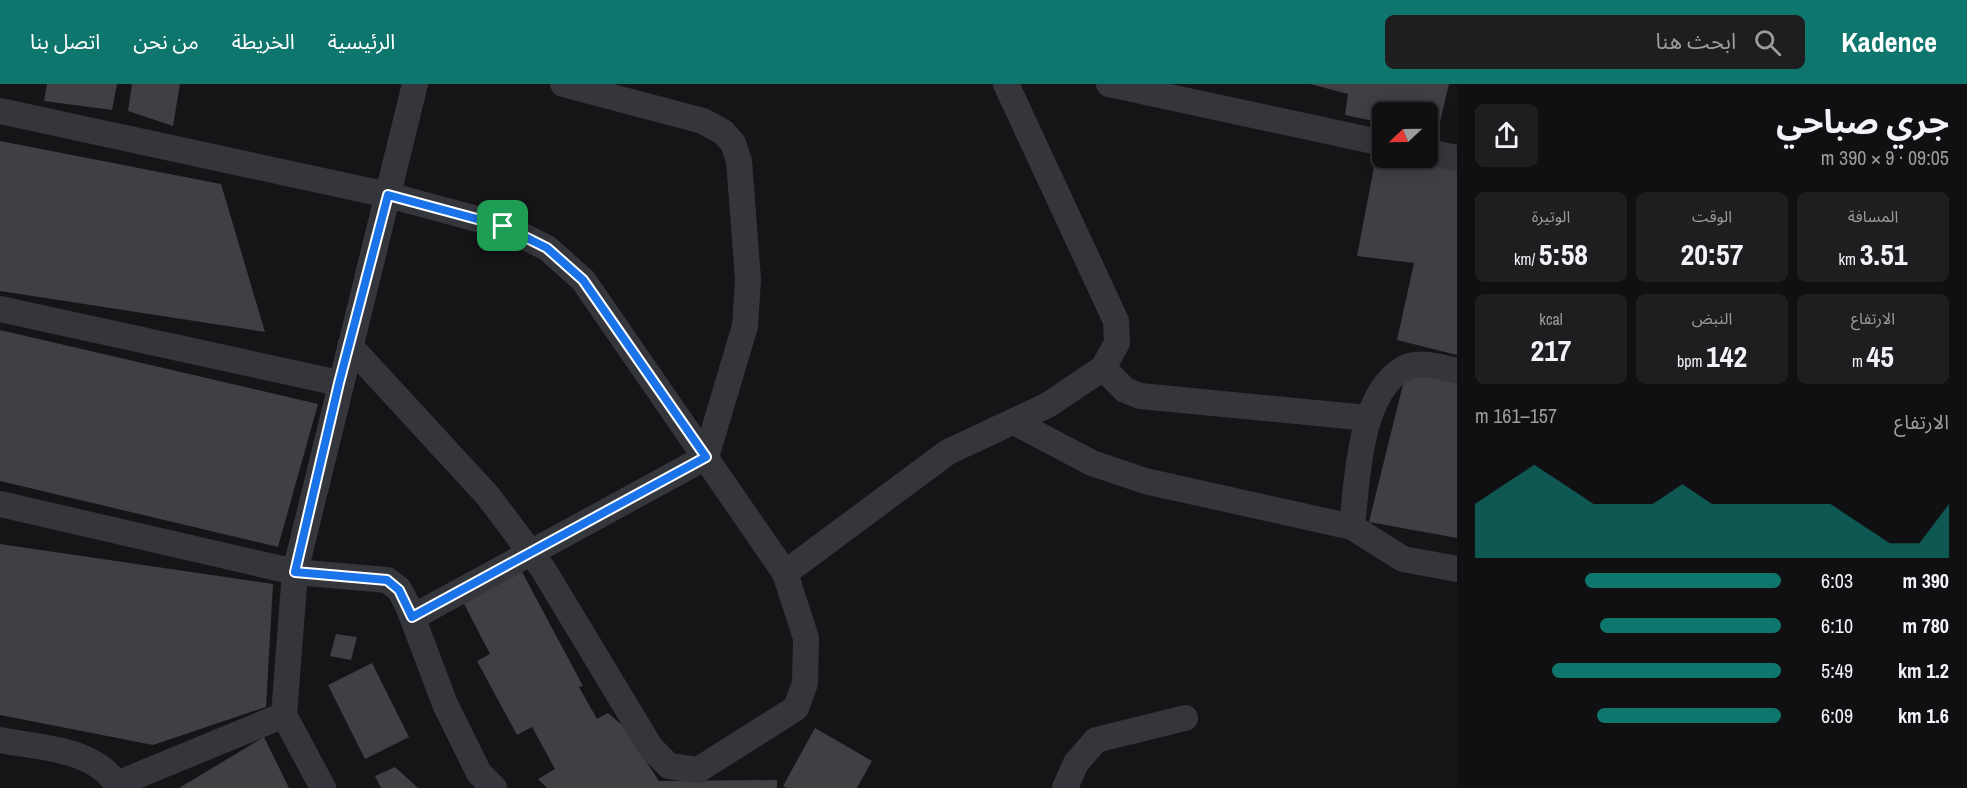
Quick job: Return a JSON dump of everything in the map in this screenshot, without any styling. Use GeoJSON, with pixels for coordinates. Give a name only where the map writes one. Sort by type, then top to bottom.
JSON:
{"type":"FeatureCollection","features":[{"type":"Feature","properties":{"kind":"street"},"geometry":{"type":"LineString","coordinates":[[323,788],[284,715],[295,572],[339,383],[415,84]]}},
{"type":"Feature","properties":{"kind":"street"},"geometry":{"type":"LineString","coordinates":[[412,617],[706,457],[745,326],[748,279],[743,191],[739,161],[733,143],[723,132],[703,121],[563,84]]}},
{"type":"Feature","properties":{"kind":"street"},"geometry":{"type":"LineString","coordinates":[[785,573],[948,452],[1048,405],[1103,368],[1117,343],[1116,321],[1006,84]]}},
{"type":"Feature","properties":{"kind":"street"},"geometry":{"type":"LineString","coordinates":[[1109,84],[1372,141]]}},
{"type":"Feature","properties":{"kind":"street"},"geometry":{"type":"LineString","coordinates":[[0,111],[388,195],[503,226],[547,248],[583,280],[785,573],[806,638],[805,683],[796,708],[698,770],[669,766],[651,748],[543,569],[488,496],[350,346]]}},
{"type":"Feature","properties":{"kind":"street"},"geometry":{"type":"LineString","coordinates":[[1438,154],[1457,158]]}},
{"type":"Feature","properties":{"kind":"street"},"geometry":{"type":"LineString","coordinates":[[0,309],[339,383]]}},
{"type":"Feature","properties":{"kind":"street"},"geometry":{"type":"LineString","coordinates":[[1352,527],[1368,418],[1385,384],[1403,369],[1432,366],[1457,371]]}},
{"type":"Feature","properties":{"kind":"street"},"geometry":{"type":"LineString","coordinates":[[1103,368],[1125,390],[1140,396],[1368,418]]}},
{"type":"Feature","properties":{"kind":"street"},"geometry":{"type":"LineString","coordinates":[[1014,422],[1092,463],[1145,481],[1352,527],[1403,559],[1457,569]]}},
{"type":"Feature","properties":{"kind":"street"},"geometry":{"type":"LineString","coordinates":[[0,504],[295,572],[387,580],[399,590],[412,617],[445,704],[478,773],[494,788]]}},
{"type":"Feature","properties":{"kind":"street"},"geometry":{"type":"LineString","coordinates":[[0,740],[84,756],[102,768],[118,786],[284,715]]}},
{"type":"Feature","properties":{"kind":"street"},"geometry":{"type":"LineString","coordinates":[[1065,788],[1076,764],[1096,740],[1185,718]]}},
{"type":"Feature","properties":{"kind":"building"},"geometry":{"type":"Polygon","coordinates":[[[47,84],[117,84],[112,110],[44,101],[47,84]]]}},
{"type":"Feature","properties":{"kind":"building"},"geometry":{"type":"Polygon","coordinates":[[[132,84],[180,84],[173,126],[128,111],[132,84]]]}},
{"type":"Feature","properties":{"kind":"building"},"geometry":{"type":"Polygon","coordinates":[[[1310,84],[1449,84],[1438,130],[1438,102],[1372,102],[1372,121],[1345,115],[1348,94],[1310,84]]]}},
{"type":"Feature","properties":{"kind":"building"},"geometry":{"type":"Polygon","coordinates":[[[0,141],[221,184],[265,332],[0,291],[0,141]]]}},
{"type":"Feature","properties":{"kind":"building"},"geometry":{"type":"Polygon","coordinates":[[[1438,160],[1457,164],[1457,355],[1397,340],[1414,263],[1357,256],[1374,168],[1438,168],[1438,160]]]}},
{"type":"Feature","properties":{"kind":"building"},"geometry":{"type":"Polygon","coordinates":[[[0,330],[318,404],[278,547],[0,481],[0,330]]]}},
{"type":"Feature","properties":{"kind":"building"},"geometry":{"type":"Polygon","coordinates":[[[1406,372],[1457,383],[1457,538],[1369,522],[1406,372]]]}},
{"type":"Feature","properties":{"kind":"building"},"geometry":{"type":"Polygon","coordinates":[[[0,544],[273,584],[266,707],[153,745],[0,715],[0,544]]]}},
{"type":"Feature","properties":{"kind":"building"},"geometry":{"type":"Polygon","coordinates":[[[521,570],[583,686],[579,687],[597,719],[608,713],[622,725],[659,781],[777,780],[777,788],[547,788],[538,779],[555,769],[532,727],[517,735],[477,661],[490,654],[462,600],[521,570]]]}},
{"type":"Feature","properties":{"kind":"building"},"geometry":{"type":"Polygon","coordinates":[[[336,634],[357,637],[351,660],[330,656],[336,634]]]}},
{"type":"Feature","properties":{"kind":"building"},"geometry":{"type":"Polygon","coordinates":[[[372,663],[409,737],[365,759],[328,685],[372,663]]]}},
{"type":"Feature","properties":{"kind":"building"},"geometry":{"type":"Polygon","coordinates":[[[815,728],[872,761],[857,788],[787,788],[783,786],[815,728]]]}},
{"type":"Feature","properties":{"kind":"building"},"geometry":{"type":"Polygon","coordinates":[[[264,737],[289,788],[179,788],[264,737]]]}},
{"type":"Feature","properties":{"kind":"building"},"geometry":{"type":"Polygon","coordinates":[[[395,767],[418,788],[381,788],[375,776],[395,767]]]}},
{"type":"Feature","properties":{"kind":"route"},"geometry":{"type":"LineString","coordinates":[[388,195],[503,226],[547,248],[583,280],[706,457],[412,617],[399,590],[387,580],[295,572],[339,383],[388,195]]}}]}
